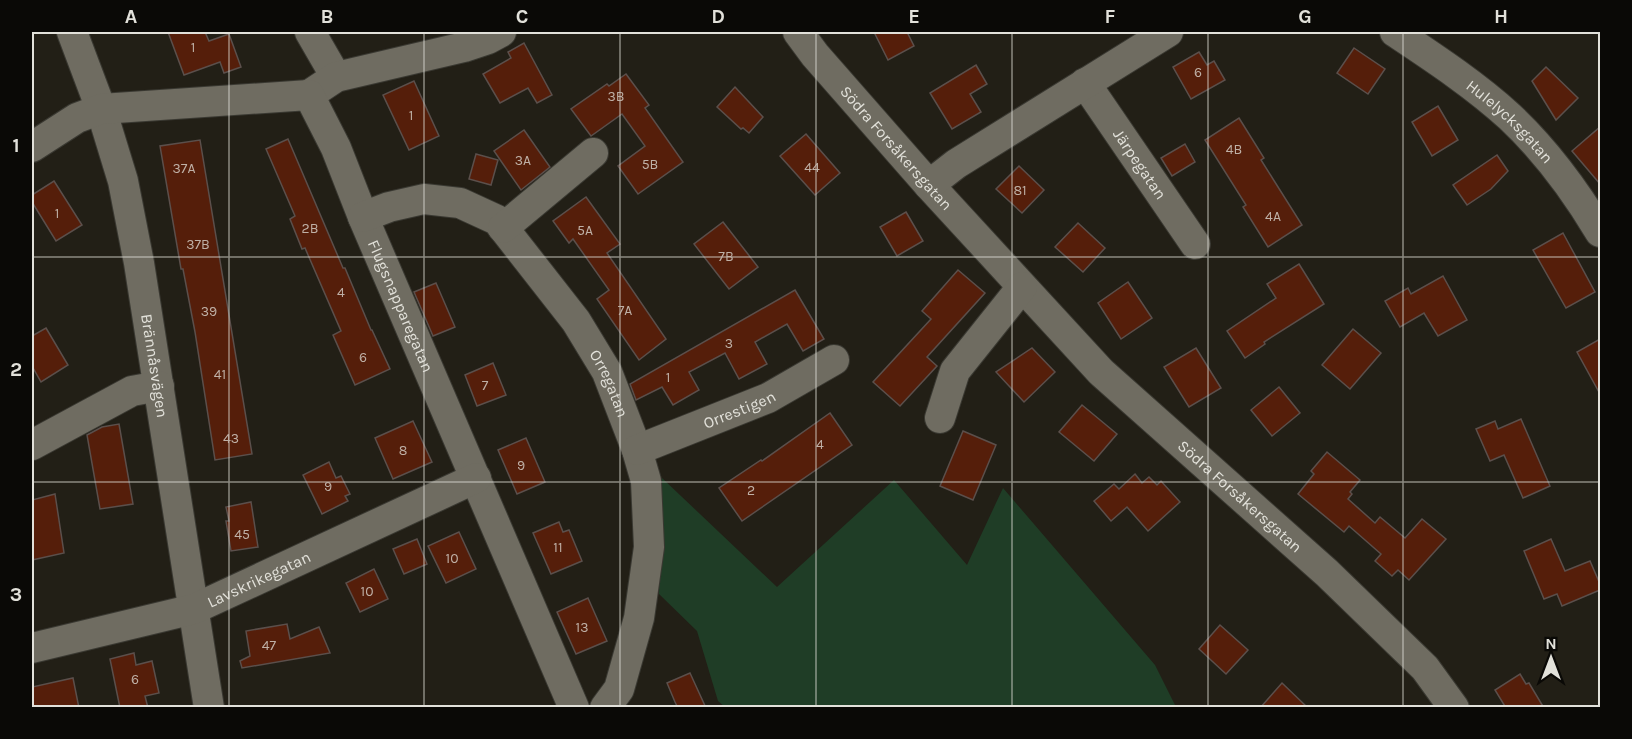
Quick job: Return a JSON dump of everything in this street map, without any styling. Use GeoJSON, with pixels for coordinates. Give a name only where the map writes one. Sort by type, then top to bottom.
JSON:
{"type":"FeatureCollection","features":[{"type":"Feature","properties":{"kind":"street","name":"Brännåsvägen"},"geometry":{"type":"LineString","coordinates":[[72,32],[101,109],[123,181],[140,263],[209,708]]}},
{"type":"Feature","properties":{"kind":"street"},"geometry":{"type":"LineString","coordinates":[[310,32],[336,77]]}},
{"type":"Feature","properties":{"kind":"street"},"geometry":{"type":"LineString","coordinates":[[32,147],[77,118],[101,109],[309,95],[336,77],[464,47],[501,32]]}},
{"type":"Feature","properties":{"kind":"street","name":"Södra Forsåkersgatan"},"geometry":{"type":"LineString","coordinates":[[798,32],[814,55],[929,185],[1101,372],[1327,573],[1417,660],[1454,708]]}},
{"type":"Feature","properties":{"kind":"street"},"geometry":{"type":"LineString","coordinates":[[929,185],[956,164],[1168,32]]}},
{"type":"Feature","properties":{"kind":"street","name":"Hulelycksgatan"},"geometry":{"type":"LineString","coordinates":[[1395,32],[1454,72],[1510,117],[1562,175],[1600,232]]}},
{"type":"Feature","properties":{"kind":"street","name":"Järpegatan"},"geometry":{"type":"LineString","coordinates":[[1085,83],[1195,244]]}},
{"type":"Feature","properties":{"kind":"street","name":"Flugsnapparegatan"},"geometry":{"type":"LineString","coordinates":[[309,95],[336,148],[363,217],[574,708]]}},
{"type":"Feature","properties":{"kind":"street"},"geometry":{"type":"LineString","coordinates":[[503,228],[593,153]]}},
{"type":"Feature","properties":{"kind":"street","name":"Orregatan"},"geometry":{"type":"LineString","coordinates":[[363,217],[389,207],[424,199],[460,203],[497,220],[576,321],[607,372],[637,450],[646,481],[649,547],[639,618],[619,689],[605,708]]}},
{"type":"Feature","properties":{"kind":"street"},"geometry":{"type":"LineString","coordinates":[[940,418],[955,371],[1022,287]]}},
{"type":"Feature","properties":{"kind":"street","name":"Orrestigen"},"geometry":{"type":"LineString","coordinates":[[637,450],[768,398],[834,360]]}},
{"type":"Feature","properties":{"kind":"street"},"geometry":{"type":"LineString","coordinates":[[32,445],[132,391],[159,386]]}},
{"type":"Feature","properties":{"kind":"street","name":"Lavskrikegatan"},"geometry":{"type":"LineString","coordinates":[[32,648],[194,609],[476,478]]}},
{"type":"Feature","properties":{"kind":"green space"},"geometry":{"type":"Polygon","coordinates":[[[662,478],[777,587],[894,480],[967,565],[1003,488],[1155,665],[1176,707],[725,707],[718,701],[697,631],[659,594],[662,478]]]}},
{"type":"Feature","properties":{"kind":"building"},"geometry":{"type":"Polygon","coordinates":[[[168,32],[205,32],[209,41],[229,34],[241,67],[224,73],[220,62],[184,75],[168,32]]]}},
{"type":"Feature","properties":{"kind":"building"},"geometry":{"type":"Polygon","coordinates":[[[874,32],[907,32],[914,46],[888,60],[874,32]]]}},
{"type":"Feature","properties":{"kind":"building"},"geometry":{"type":"Polygon","coordinates":[[[524,43],[552,95],[537,103],[528,88],[500,103],[483,74],[511,58],[508,52],[524,43]]]}},
{"type":"Feature","properties":{"kind":"building"},"geometry":{"type":"Polygon","coordinates":[[[1354,48],[1385,69],[1368,94],[1337,73],[1354,48]]]}},
{"type":"Feature","properties":{"kind":"building"},"geometry":{"type":"Polygon","coordinates":[[[1199,52],[1207,65],[1214,61],[1225,80],[1191,99],[1173,67],[1199,52]]]}},
{"type":"Feature","properties":{"kind":"building"},"geometry":{"type":"Polygon","coordinates":[[[976,65],[987,84],[970,94],[981,112],[952,129],[930,93],[976,65]]]}},
{"type":"Feature","properties":{"kind":"building"},"geometry":{"type":"Polygon","coordinates":[[[1546,67],[1578,98],[1556,120],[1532,81],[1546,67]]]}},
{"type":"Feature","properties":{"kind":"building"},"geometry":{"type":"Polygon","coordinates":[[[626,74],[649,105],[645,108],[683,162],[638,194],[618,166],[645,146],[622,114],[591,136],[571,109],[626,74]]]}},
{"type":"Feature","properties":{"kind":"building"},"geometry":{"type":"Polygon","coordinates":[[[414,81],[439,136],[409,150],[383,95],[414,81]]]}},
{"type":"Feature","properties":{"kind":"building"},"geometry":{"type":"Polygon","coordinates":[[[735,87],[763,117],[749,133],[741,129],[717,107],[735,87]]]}},
{"type":"Feature","properties":{"kind":"building"},"geometry":{"type":"Polygon","coordinates":[[[1438,106],[1458,140],[1432,156],[1412,122],[1438,106]]]}},
{"type":"Feature","properties":{"kind":"building"},"geometry":{"type":"Polygon","coordinates":[[[1239,118],[1264,158],[1261,160],[1302,225],[1268,247],[1243,207],[1246,205],[1205,140],[1239,118]]]}},
{"type":"Feature","properties":{"kind":"building"},"geometry":{"type":"Polygon","coordinates":[[[1600,127],[1600,184],[1572,151],[1600,127]]]}},
{"type":"Feature","properties":{"kind":"building"},"geometry":{"type":"Polygon","coordinates":[[[524,130],[550,167],[521,190],[494,151],[524,130]]]}},
{"type":"Feature","properties":{"kind":"building"},"geometry":{"type":"Polygon","coordinates":[[[806,134],[840,173],[815,195],[780,156],[806,134]]]}},
{"type":"Feature","properties":{"kind":"building"},"geometry":{"type":"Polygon","coordinates":[[[288,139],[343,268],[345,268],[390,369],[355,385],[333,335],[341,331],[305,248],[302,249],[290,219],[295,216],[266,149],[288,139]]]}},
{"type":"Feature","properties":{"kind":"building"},"geometry":{"type":"Polygon","coordinates":[[[200,140],[252,454],[215,460],[195,332],[183,269],[181,269],[160,146],[200,140]]]}},
{"type":"Feature","properties":{"kind":"building"},"geometry":{"type":"Polygon","coordinates":[[[1185,144],[1195,162],[1172,176],[1161,158],[1185,144]]]}},
{"type":"Feature","properties":{"kind":"building"},"geometry":{"type":"Polygon","coordinates":[[[476,154],[498,160],[491,185],[469,179],[476,154]]]}},
{"type":"Feature","properties":{"kind":"building"},"geometry":{"type":"Polygon","coordinates":[[[1497,155],[1508,171],[1491,189],[1467,205],[1453,185],[1497,155]]]}},
{"type":"Feature","properties":{"kind":"building"},"geometry":{"type":"Polygon","coordinates":[[[1019,166],[1044,190],[1022,213],[996,189],[1019,166]]]}},
{"type":"Feature","properties":{"kind":"building"},"geometry":{"type":"Polygon","coordinates":[[[54,181],[82,225],[56,241],[32,202],[32,195],[54,181]]]}},
{"type":"Feature","properties":{"kind":"building"},"geometry":{"type":"Polygon","coordinates":[[[586,197],[620,244],[607,253],[666,339],[639,360],[597,299],[609,290],[573,239],[569,243],[553,221],[586,197]]]}},
{"type":"Feature","properties":{"kind":"building"},"geometry":{"type":"Polygon","coordinates":[[[906,212],[923,241],[897,256],[880,227],[906,212]]]}},
{"type":"Feature","properties":{"kind":"building"},"geometry":{"type":"Polygon","coordinates":[[[723,222],[758,267],[729,289],[694,244],[723,222]]]}},
{"type":"Feature","properties":{"kind":"building"},"geometry":{"type":"Polygon","coordinates":[[[1078,223],[1105,248],[1083,272],[1055,247],[1078,223]]]}},
{"type":"Feature","properties":{"kind":"building"},"geometry":{"type":"Polygon","coordinates":[[[1563,233],[1595,292],[1566,308],[1533,250],[1563,233]]]}},
{"type":"Feature","properties":{"kind":"building"},"geometry":{"type":"Polygon","coordinates":[[[1299,264],[1324,304],[1264,342],[1265,344],[1245,358],[1227,331],[1276,298],[1267,284],[1299,264]]]}},
{"type":"Feature","properties":{"kind":"building"},"geometry":{"type":"Polygon","coordinates":[[[958,270],[985,293],[927,357],[937,366],[900,406],[873,382],[931,319],[922,311],[958,270]]]}},
{"type":"Feature","properties":{"kind":"building"},"geometry":{"type":"Polygon","coordinates":[[[1443,276],[1467,320],[1438,336],[1424,313],[1400,327],[1385,301],[1408,288],[1411,294],[1443,276]]]}},
{"type":"Feature","properties":{"kind":"building"},"geometry":{"type":"Polygon","coordinates":[[[1128,282],[1152,318],[1121,339],[1098,303],[1128,282]]]}},
{"type":"Feature","properties":{"kind":"building"},"geometry":{"type":"Polygon","coordinates":[[[436,283],[455,327],[433,336],[414,292],[436,283]]]}},
{"type":"Feature","properties":{"kind":"building"},"geometry":{"type":"Polygon","coordinates":[[[795,290],[824,339],[803,351],[787,324],[755,342],[767,364],[739,379],[725,353],[689,372],[699,390],[673,405],[662,387],[636,400],[630,384],[795,290]]]}},
{"type":"Feature","properties":{"kind":"building"},"geometry":{"type":"Polygon","coordinates":[[[46,328],[68,365],[41,382],[32,366],[32,336],[46,328]]]}},
{"type":"Feature","properties":{"kind":"building"},"geometry":{"type":"Polygon","coordinates":[[[1353,329],[1381,353],[1350,389],[1322,365],[1353,329]]]}},
{"type":"Feature","properties":{"kind":"building"},"geometry":{"type":"Polygon","coordinates":[[[1600,339],[1600,394],[1577,352],[1600,339]]]}},
{"type":"Feature","properties":{"kind":"building"},"geometry":{"type":"Polygon","coordinates":[[[1032,348],[1055,372],[1024,402],[996,372],[1032,348]]]}},
{"type":"Feature","properties":{"kind":"building"},"geometry":{"type":"Polygon","coordinates":[[[1196,348],[1221,388],[1189,407],[1164,367],[1196,348]]]}},
{"type":"Feature","properties":{"kind":"building"},"geometry":{"type":"Polygon","coordinates":[[[493,363],[506,395],[477,406],[465,375],[493,363]]]}},
{"type":"Feature","properties":{"kind":"building"},"geometry":{"type":"Polygon","coordinates":[[[1279,387],[1300,413],[1272,436],[1251,410],[1279,387]]]}},
{"type":"Feature","properties":{"kind":"building"},"geometry":{"type":"Polygon","coordinates":[[[1082,405],[1117,434],[1094,461],[1059,432],[1082,405]]]}},
{"type":"Feature","properties":{"kind":"building"},"geometry":{"type":"Polygon","coordinates":[[[830,413],[852,445],[742,521],[719,488],[830,413]]]}},
{"type":"Feature","properties":{"kind":"building"},"geometry":{"type":"Polygon","coordinates":[[[1521,419],[1550,486],[1523,498],[1504,455],[1490,461],[1476,429],[1495,421],[1498,429],[1521,419]]]}},
{"type":"Feature","properties":{"kind":"building"},"geometry":{"type":"Polygon","coordinates":[[[413,421],[432,462],[393,479],[375,438],[413,421]]]}},
{"type":"Feature","properties":{"kind":"building"},"geometry":{"type":"Polygon","coordinates":[[[119,424],[133,504],[100,509],[87,435],[102,427],[119,424]]]}},
{"type":"Feature","properties":{"kind":"building"},"geometry":{"type":"Polygon","coordinates":[[[963,431],[996,445],[973,500],[940,486],[963,431]]]}},
{"type":"Feature","properties":{"kind":"building"},"geometry":{"type":"Polygon","coordinates":[[[526,438],[545,482],[517,494],[498,450],[526,438]]]}},
{"type":"Feature","properties":{"kind":"building"},"geometry":{"type":"Polygon","coordinates":[[[1327,452],[1360,480],[1350,492],[1352,494],[1348,499],[1375,523],[1380,517],[1405,538],[1422,519],[1446,539],[1409,580],[1398,570],[1392,576],[1375,561],[1381,554],[1349,526],[1344,532],[1298,494],[1314,474],[1311,471],[1327,452]]]}},
{"type":"Feature","properties":{"kind":"building"},"geometry":{"type":"Polygon","coordinates":[[[329,462],[336,478],[341,476],[350,494],[345,496],[348,501],[322,514],[303,475],[329,462]]]}},
{"type":"Feature","properties":{"kind":"building"},"geometry":{"type":"Polygon","coordinates":[[[1135,474],[1142,483],[1149,477],[1157,485],[1161,481],[1180,502],[1148,531],[1127,507],[1111,521],[1094,501],[1114,484],[1119,489],[1135,474]]]}},
{"type":"Feature","properties":{"kind":"building"},"geometry":{"type":"Polygon","coordinates":[[[55,494],[64,553],[32,560],[32,500],[55,494]]]}},
{"type":"Feature","properties":{"kind":"building"},"geometry":{"type":"Polygon","coordinates":[[[251,502],[258,547],[231,551],[226,507],[251,502]]]}},
{"type":"Feature","properties":{"kind":"building"},"geometry":{"type":"Polygon","coordinates":[[[559,522],[563,532],[569,530],[582,561],[551,574],[533,533],[559,522]]]}},
{"type":"Feature","properties":{"kind":"building"},"geometry":{"type":"Polygon","coordinates":[[[459,532],[476,569],[446,583],[428,546],[459,532]]]}},
{"type":"Feature","properties":{"kind":"building"},"geometry":{"type":"Polygon","coordinates":[[[417,539],[427,564],[404,574],[393,549],[417,539]]]}},
{"type":"Feature","properties":{"kind":"building"},"geometry":{"type":"Polygon","coordinates":[[[1551,539],[1565,571],[1590,561],[1600,584],[1600,590],[1562,606],[1557,594],[1544,599],[1524,551],[1551,539]]]}},
{"type":"Feature","properties":{"kind":"building"},"geometry":{"type":"Polygon","coordinates":[[[374,569],[388,599],[360,612],[346,583],[374,569]]]}},
{"type":"Feature","properties":{"kind":"building"},"geometry":{"type":"Polygon","coordinates":[[[588,598],[607,641],[576,654],[557,612],[588,598]]]}},
{"type":"Feature","properties":{"kind":"building"},"geometry":{"type":"Polygon","coordinates":[[[287,624],[290,639],[319,627],[330,653],[242,668],[240,661],[250,656],[246,631],[287,624]]]}},
{"type":"Feature","properties":{"kind":"building"},"geometry":{"type":"Polygon","coordinates":[[[1220,625],[1248,650],[1226,674],[1199,649],[1220,625]]]}},
{"type":"Feature","properties":{"kind":"building"},"geometry":{"type":"Polygon","coordinates":[[[134,653],[136,665],[152,661],[159,693],[145,696],[148,708],[120,708],[110,659],[134,653]]]}},
{"type":"Feature","properties":{"kind":"building"},"geometry":{"type":"Polygon","coordinates":[[[690,673],[706,708],[678,708],[675,702],[667,683],[690,673]]]}},
{"type":"Feature","properties":{"kind":"building"},"geometry":{"type":"Polygon","coordinates":[[[1520,674],[1526,684],[1529,683],[1544,708],[1506,708],[1495,690],[1520,674]]]}},
{"type":"Feature","properties":{"kind":"building"},"geometry":{"type":"Polygon","coordinates":[[[73,678],[79,708],[32,708],[32,687],[73,678]]]}},
{"type":"Feature","properties":{"kind":"building"},"geometry":{"type":"Polygon","coordinates":[[[1282,683],[1308,708],[1260,708],[1282,683]]]}}]}
